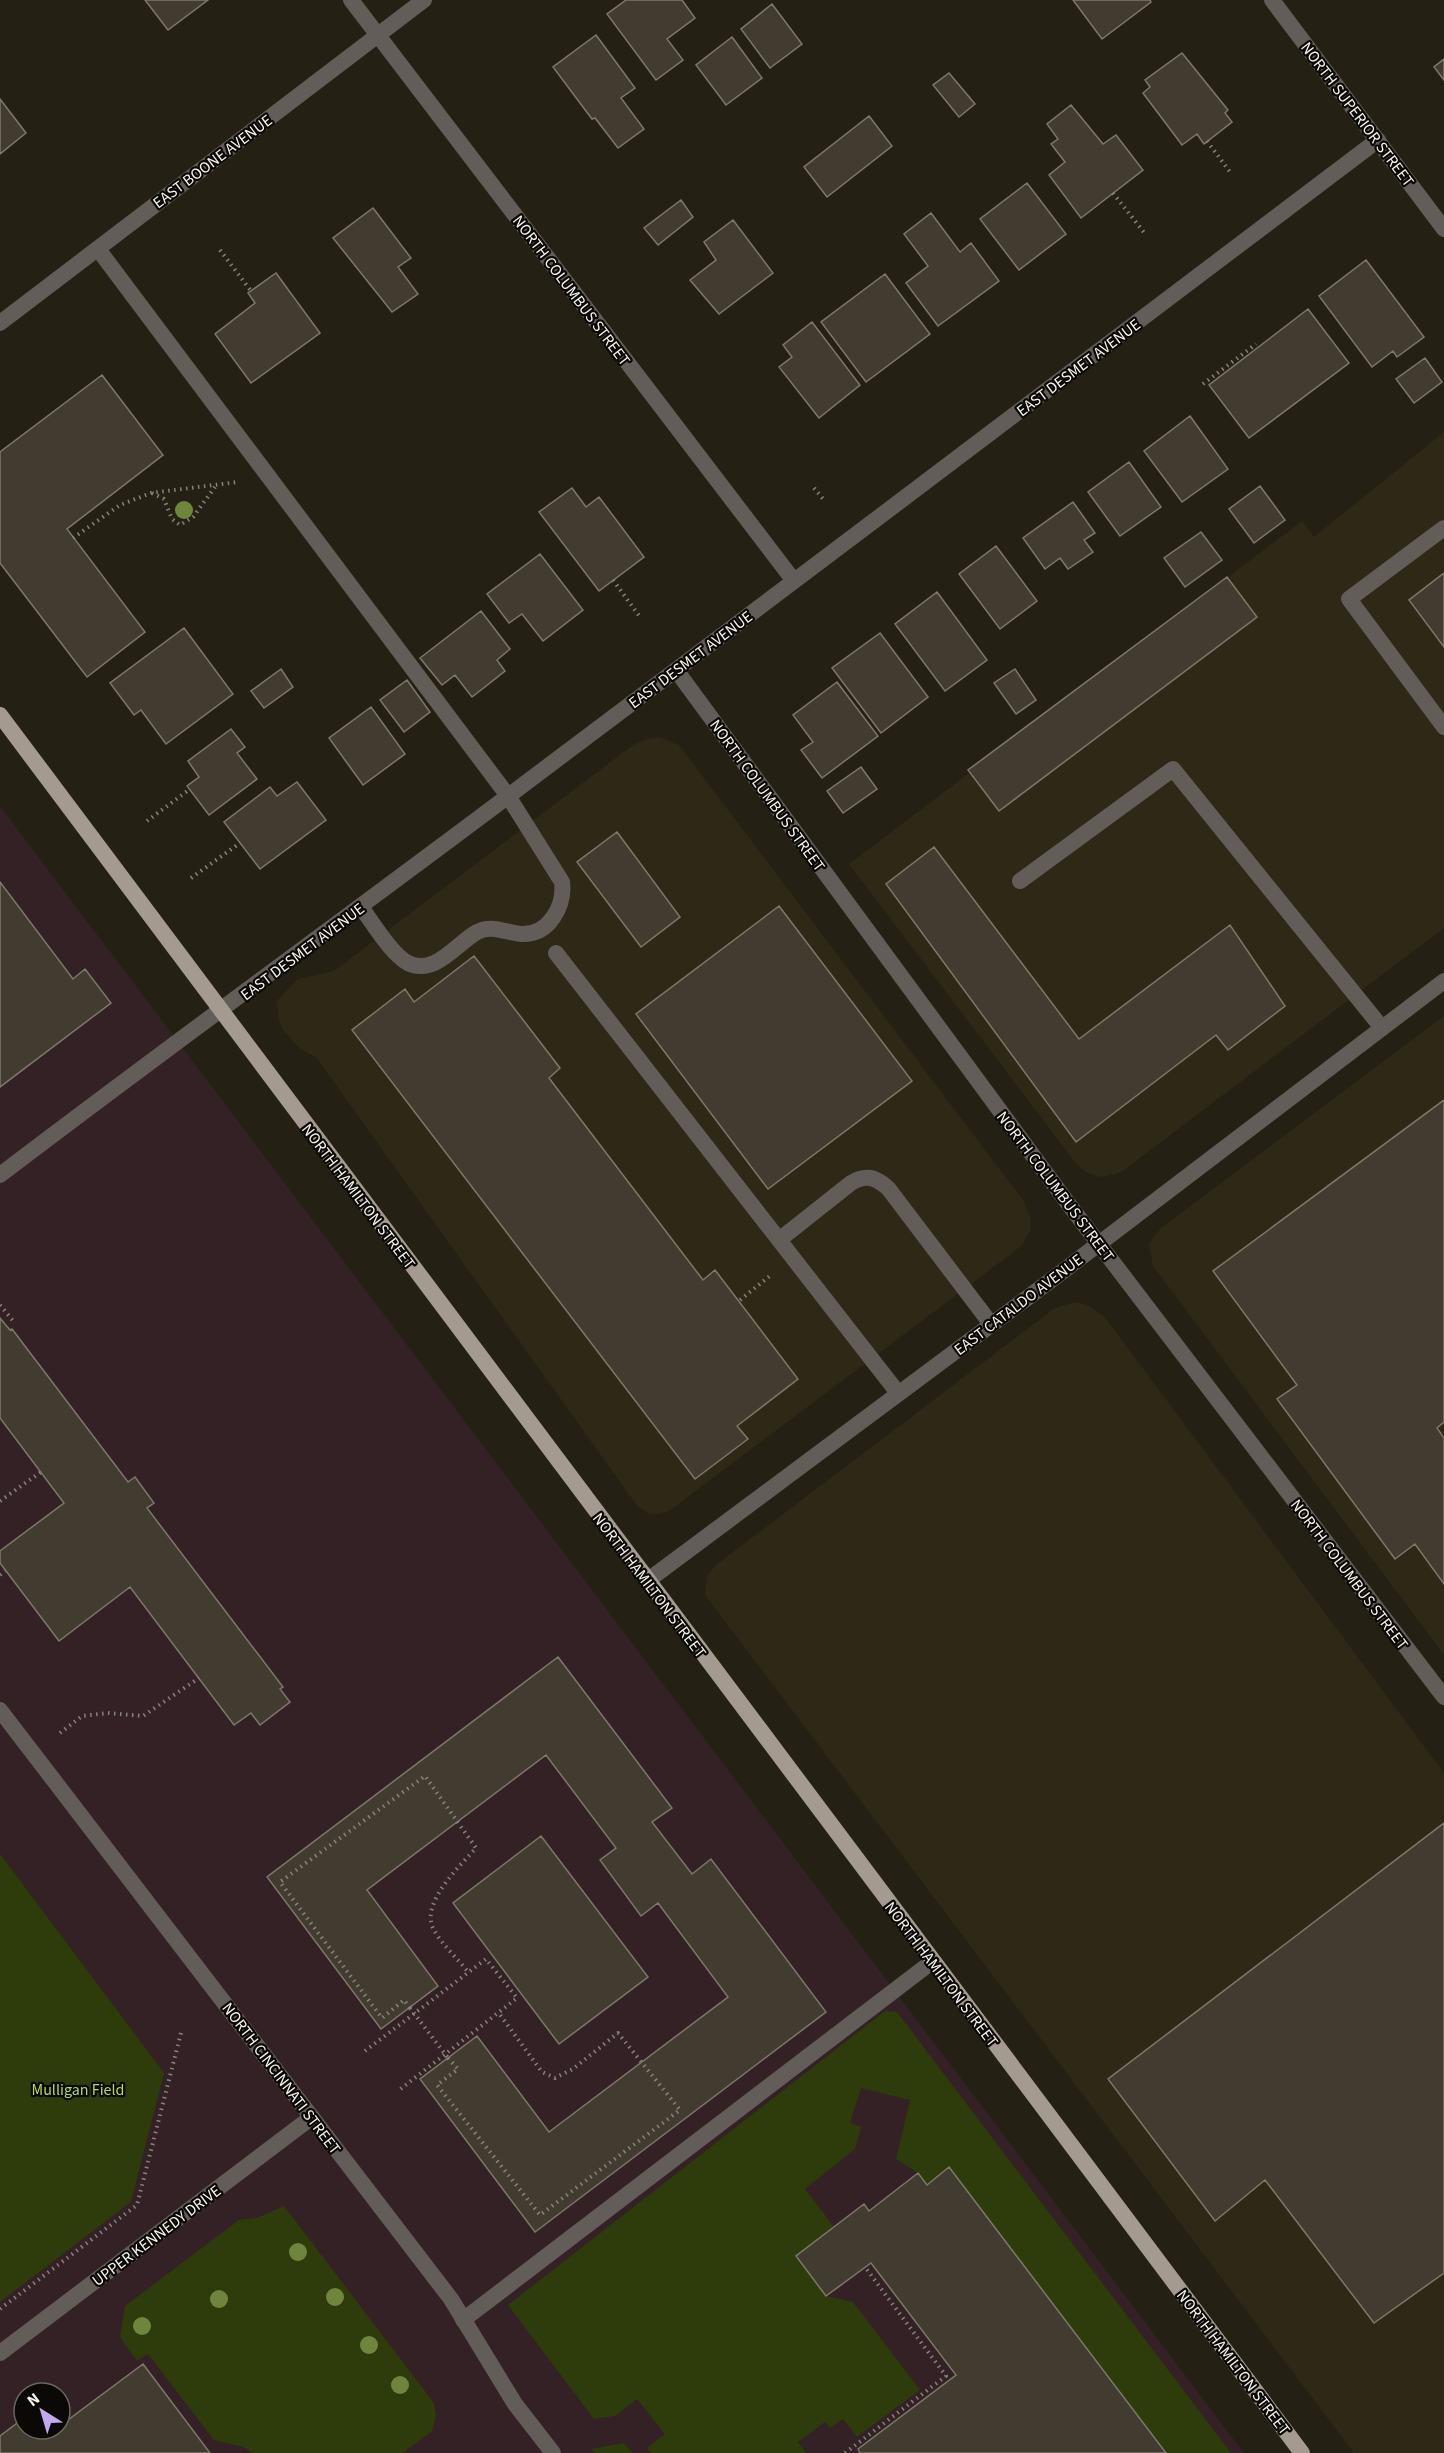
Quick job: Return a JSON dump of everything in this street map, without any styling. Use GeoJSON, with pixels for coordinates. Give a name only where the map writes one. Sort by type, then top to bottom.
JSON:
{"type":"FeatureCollection","features":[{"type":"Feature","properties":{"kind":"main road","name":"NORTH HAMILTON STREET"},"geometry":{"type":"LineString","coordinates":[[0,715],[1302,2453]]}},
{"type":"Feature","properties":{"kind":"street","name":"NORTH COLUMBUS STREET"},"geometry":{"type":"LineString","coordinates":[[351,0],[794,581]]}},
{"type":"Feature","properties":{"kind":"street","name":"EAST BOONE AVENUE"},"geometry":{"type":"LineString","coordinates":[[0,323],[424,0]]}},
{"type":"Feature","properties":{"kind":"street","name":"NORTH SUPERIOR STREET"},"geometry":{"type":"LineString","coordinates":[[1272,0],[1444,229]]}},
{"type":"Feature","properties":{"kind":"street","name":"EAST DESMET AVENUE"},"geometry":{"type":"LineString","coordinates":[[0,1175],[151,1060],[361,907],[1378,141]]}},
{"type":"Feature","properties":{"kind":"street"},"geometry":{"type":"LineString","coordinates":[[98,249],[508,796],[562,882],[564,897],[559,910],[537,930],[523,934],[487,928],[477,932],[438,962],[424,966],[409,964],[398,955],[361,907]]}},
{"type":"Feature","properties":{"kind":"street"},"geometry":{"type":"LineString","coordinates":[[1444,528],[1349,599],[1444,727]]}},
{"type":"Feature","properties":{"kind":"street","name":"NORTH COLUMBUS STREET"},"geometry":{"type":"LineString","coordinates":[[676,670],[1099,1244],[1444,1697]]}},
{"type":"Feature","properties":{"kind":"street"},"geometry":{"type":"LineString","coordinates":[[1020,881],[1173,769],[1382,1028]]}},
{"type":"Feature","properties":{"kind":"street"},"geometry":{"type":"LineString","coordinates":[[556,953],[898,1393]]}},
{"type":"Feature","properties":{"kind":"street","name":"EAST CATALDO AVENUE"},"geometry":{"type":"LineString","coordinates":[[647,1581],[1099,1244],[1444,981]]}},
{"type":"Feature","properties":{"kind":"street"},"geometry":{"type":"LineString","coordinates":[[779,1240],[851,1183],[862,1176],[876,1178],[888,1188],[991,1324]]}},
{"type":"Feature","properties":{"kind":"street","name":"NORTH CINCINNATI STREET"},"geometry":{"type":"LineString","coordinates":[[0,1710],[451,2299],[515,2404],[554,2453]]}},
{"type":"Feature","properties":{"kind":"street"},"geometry":{"type":"LineString","coordinates":[[463,2320],[933,1961]]}},
{"type":"Feature","properties":{"kind":"street","name":"UPPER KENNEDY DRIVE"},"geometry":{"type":"LineString","coordinates":[[0,2353],[312,2117]]}},
{"type":"Feature","properties":{"kind":"path"},"geometry":{"type":"LineString","coordinates":[[1207,141],[1230,172]]}},
{"type":"Feature","properties":{"kind":"path"},"geometry":{"type":"LineString","coordinates":[[1113,193],[1146,235]]}},
{"type":"Feature","properties":{"kind":"path"},"geometry":{"type":"LineString","coordinates":[[220,250],[251,291]]}},
{"type":"Feature","properties":{"kind":"path"},"geometry":{"type":"LineString","coordinates":[[1203,384],[1256,344]]}},
{"type":"Feature","properties":{"kind":"path"},"geometry":{"type":"LineString","coordinates":[[73,538],[120,505],[151,493],[240,482],[260,465]]}},
{"type":"Feature","properties":{"kind":"path"},"geometry":{"type":"LineString","coordinates":[[151,493],[164,499],[172,519],[180,525],[194,518],[215,486]]}},
{"type":"Feature","properties":{"kind":"path"},"geometry":{"type":"LineString","coordinates":[[814,488],[824,500]]}},
{"type":"Feature","properties":{"kind":"path"},"geometry":{"type":"LineString","coordinates":[[613,580],[640,617]]}},
{"type":"Feature","properties":{"kind":"path"},"geometry":{"type":"LineString","coordinates":[[147,821],[190,789]]}},
{"type":"Feature","properties":{"kind":"path"},"geometry":{"type":"LineString","coordinates":[[191,878],[240,843]]}},
{"type":"Feature","properties":{"kind":"path"},"geometry":{"type":"LineString","coordinates":[[740,1299],[771,1275]]}},
{"type":"Feature","properties":{"kind":"path"},"geometry":{"type":"LineString","coordinates":[[0,1305],[14,1322]]}},
{"type":"Feature","properties":{"kind":"path"},"geometry":{"type":"LineString","coordinates":[[0,1501],[41,1472]]}},
{"type":"Feature","properties":{"kind":"path"},"geometry":{"type":"LineString","coordinates":[[0,1575],[5,1571]]}},
{"type":"Feature","properties":{"kind":"path"},"geometry":{"type":"LineString","coordinates":[[60,1733],[82,1716],[108,1713],[143,1716],[199,1678]]}},
{"type":"Feature","properties":{"kind":"path"},"geometry":{"type":"LineString","coordinates":[[469,1973],[433,1927],[431,1911],[444,1883],[476,1848],[425,1776],[280,1882],[382,2018],[404,2000],[458,2069],[437,2085],[540,2215],[680,2110],[618,2033],[573,2069],[555,2078],[543,2072],[498,2012]]}},
{"type":"Feature","properties":{"kind":"path"},"geometry":{"type":"LineString","coordinates":[[365,2051],[486,1959],[517,1998],[398,2091]]}},
{"type":"Feature","properties":{"kind":"path"},"geometry":{"type":"LineString","coordinates":[[0,2309],[137,2205],[181,2033]]}},
{"type":"Feature","properties":{"kind":"path"},"geometry":{"type":"LineString","coordinates":[[845,2453],[946,2376],[865,2267]]}},
{"type":"Feature","properties":{"kind":"shaded area"},"geometry":{"type":"Polygon","coordinates":[[[1444,432],[1444,928],[1120,1173],[1100,1177],[1087,1173],[1077,1165],[849,864],[1302,521],[1314,537],[1444,432]]]}},
{"type":"Feature","properties":{"kind":"shaded area"},"geometry":{"type":"Polygon","coordinates":[[[660,737],[679,745],[1023,1200],[1030,1216],[1030,1231],[1022,1245],[1011,1254],[669,1511],[650,1514],[638,1507],[316,1057],[299,1048],[283,1030],[278,1017],[277,1001],[298,979],[334,971],[633,745],[660,737]]]}},
{"type":"Feature","properties":{"kind":"shaded area"},"geometry":{"type":"Polygon","coordinates":[[[0,806],[1244,2453],[0,2453],[0,806]]]}},
{"type":"Feature","properties":{"kind":"shaded area"},"geometry":{"type":"Polygon","coordinates":[[[1444,1016],[1444,1655],[1153,1266],[1149,1244],[1161,1228],[1444,1016]]]}},
{"type":"Feature","properties":{"kind":"shaded area"},"geometry":{"type":"Polygon","coordinates":[[[1075,1302],[1087,1305],[1104,1316],[1444,1773],[1444,2453],[1354,2453],[705,1595],[707,1576],[716,1565],[1055,1308],[1075,1302]]]}},
{"type":"Feature","properties":{"kind":"green space","name":"Mulligan Field"},"geometry":{"type":"Polygon","coordinates":[[[0,1854],[164,2073],[131,2202],[0,2302],[0,1854]]]}},
{"type":"Feature","properties":{"kind":"green space"},"geometry":{"type":"Polygon","coordinates":[[[885,2011],[897,2012],[1231,2453],[1166,2453],[949,2168],[927,2185],[918,2173],[896,2159],[910,2100],[861,2088],[850,2123],[861,2127],[855,2149],[805,2189],[834,2227],[796,2256],[826,2296],[853,2302],[920,2390],[857,2437],[843,2419],[830,2428],[825,2422],[798,2442],[806,2453],[651,2453],[647,2448],[665,2434],[637,2399],[615,2416],[594,2419],[508,2305],[885,2011]]]}},
{"type":"Feature","properties":{"kind":"green space"},"geometry":{"type":"Polygon","coordinates":[[[284,2206],[434,2403],[436,2415],[432,2431],[403,2453],[252,2453],[244,2447],[214,2440],[148,2354],[137,2361],[120,2337],[125,2306],[239,2220],[257,2218],[284,2206]]]}},
{"type":"Feature","properties":{"kind":"green space"},"geometry":{"type":"Polygon","coordinates":[[[624,2443],[632,2453],[595,2453],[591,2449],[624,2443]]]}},
{"type":"Feature","properties":{"kind":"building"},"geometry":{"type":"Polygon","coordinates":[[[145,0],[208,0],[168,30],[145,0]]]}},
{"type":"Feature","properties":{"kind":"building"},"geometry":{"type":"Polygon","coordinates":[[[626,0],[682,0],[695,18],[667,39],[683,60],[656,80],[607,14],[626,0]]]}},
{"type":"Feature","properties":{"kind":"building"},"geometry":{"type":"Polygon","coordinates":[[[1073,0],[1150,0],[1151,2],[1102,39],[1073,0]]]}},
{"type":"Feature","properties":{"kind":"building"},"geometry":{"type":"Polygon","coordinates":[[[772,4],[802,44],[770,68],[741,29],[772,4]]]}},
{"type":"Feature","properties":{"kind":"building"},"geometry":{"type":"Polygon","coordinates":[[[596,35],[635,88],[621,98],[644,129],[618,148],[595,118],[592,119],[553,67],[596,35]]]}},
{"type":"Feature","properties":{"kind":"building"},"geometry":{"type":"Polygon","coordinates":[[[732,37],[762,78],[726,105],[696,65],[732,37]]]}},
{"type":"Feature","properties":{"kind":"building"},"geometry":{"type":"Polygon","coordinates":[[[1182,53],[1228,110],[1225,113],[1232,122],[1204,144],[1197,134],[1182,145],[1143,93],[1150,87],[1145,80],[1182,53]]]}},
{"type":"Feature","properties":{"kind":"building"},"geometry":{"type":"Polygon","coordinates":[[[1444,59],[1444,80],[1434,67],[1444,59]]]}},
{"type":"Feature","properties":{"kind":"building"},"geometry":{"type":"Polygon","coordinates":[[[949,73],[975,104],[959,117],[933,85],[949,73]]]}},
{"type":"Feature","properties":{"kind":"building"},"geometry":{"type":"Polygon","coordinates":[[[0,99],[26,133],[0,154],[0,99]]]}},
{"type":"Feature","properties":{"kind":"building"},"geometry":{"type":"Polygon","coordinates":[[[1071,105],[1103,144],[1116,135],[1143,170],[1081,218],[1049,175],[1065,162],[1051,144],[1058,139],[1047,124],[1071,105]]]}},
{"type":"Feature","properties":{"kind":"building"},"geometry":{"type":"Polygon","coordinates":[[[869,116],[892,146],[827,197],[804,167],[869,116]]]}},
{"type":"Feature","properties":{"kind":"building"},"geometry":{"type":"Polygon","coordinates":[[[1027,183],[1066,234],[1019,270],[980,219],[1027,183]]]}},
{"type":"Feature","properties":{"kind":"building"},"geometry":{"type":"Polygon","coordinates":[[[681,200],[693,217],[658,245],[644,228],[681,200]]]}},
{"type":"Feature","properties":{"kind":"building"},"geometry":{"type":"Polygon","coordinates":[[[373,208],[411,258],[398,267],[418,294],[392,312],[333,238],[373,208]]]}},
{"type":"Feature","properties":{"kind":"building"},"geometry":{"type":"Polygon","coordinates":[[[931,213],[960,252],[971,243],[999,281],[938,326],[906,283],[928,266],[904,234],[931,213]]]}},
{"type":"Feature","properties":{"kind":"building"},"geometry":{"type":"Polygon","coordinates":[[[733,220],[773,273],[719,314],[690,280],[716,260],[704,242],[733,220]]]}},
{"type":"Feature","properties":{"kind":"building"},"geometry":{"type":"Polygon","coordinates":[[[1366,260],[1424,337],[1397,357],[1393,351],[1372,367],[1319,296],[1366,260]]]}},
{"type":"Feature","properties":{"kind":"building"},"geometry":{"type":"Polygon","coordinates":[[[276,273],[320,333],[251,383],[215,334],[255,303],[248,293],[276,273]]]}},
{"type":"Feature","properties":{"kind":"building"},"geometry":{"type":"Polygon","coordinates":[[[885,274],[930,334],[866,382],[821,322],[885,274]]]}},
{"type":"Feature","properties":{"kind":"building"},"geometry":{"type":"Polygon","coordinates":[[[1308,309],[1349,363],[1249,438],[1209,385],[1308,309]]]}},
{"type":"Feature","properties":{"kind":"building"},"geometry":{"type":"Polygon","coordinates":[[[812,322],[860,385],[819,418],[779,367],[792,357],[783,345],[812,322]]]}},
{"type":"Feature","properties":{"kind":"building"},"geometry":{"type":"Polygon","coordinates":[[[1425,358],[1442,382],[1414,403],[1396,379],[1425,358]]]}},
{"type":"Feature","properties":{"kind":"building"},"geometry":{"type":"Polygon","coordinates":[[[102,375],[163,455],[67,529],[145,632],[87,677],[0,563],[0,452],[102,375]]]}},
{"type":"Feature","properties":{"kind":"building"},"geometry":{"type":"Polygon","coordinates":[[[1190,416],[1228,469],[1182,502],[1144,451],[1190,416]]]}},
{"type":"Feature","properties":{"kind":"building"},"geometry":{"type":"Polygon","coordinates":[[[1129,462],[1161,507],[1120,536],[1088,492],[1129,462]]]}},
{"type":"Feature","properties":{"kind":"building"},"geometry":{"type":"Polygon","coordinates":[[[1260,486],[1285,520],[1254,543],[1229,509],[1260,486]]]}},
{"type":"Feature","properties":{"kind":"building"},"geometry":{"type":"Polygon","coordinates":[[[572,488],[586,507],[599,497],[644,557],[599,591],[539,512],[572,488]]]}},
{"type":"Feature","properties":{"kind":"building"},"geometry":{"type":"Polygon","coordinates":[[[1073,502],[1095,533],[1084,540],[1093,552],[1068,569],[1060,558],[1045,569],[1023,538],[1073,502]]]}},
{"type":"Feature","properties":{"kind":"building"},"geometry":{"type":"Polygon","coordinates":[[[1201,532],[1222,560],[1185,587],[1164,558],[1201,532]]]}},
{"type":"Feature","properties":{"kind":"building"},"geometry":{"type":"Polygon","coordinates":[[[996,546],[1037,601],[1000,629],[959,574],[996,546]]]}},
{"type":"Feature","properties":{"kind":"building"},"geometry":{"type":"Polygon","coordinates":[[[540,554],[583,610],[543,641],[522,614],[509,623],[487,594],[540,554]]]}},
{"type":"Feature","properties":{"kind":"building"},"geometry":{"type":"Polygon","coordinates":[[[1444,573],[1444,647],[1409,600],[1444,573]]]}},
{"type":"Feature","properties":{"kind":"building"},"geometry":{"type":"Polygon","coordinates":[[[1227,577],[1257,617],[999,811],[968,770],[1227,577]]]}},
{"type":"Feature","properties":{"kind":"building"},"geometry":{"type":"Polygon","coordinates":[[[937,592],[987,660],[945,691],[895,624],[937,592]]]}},
{"type":"Feature","properties":{"kind":"building"},"geometry":{"type":"Polygon","coordinates":[[[481,611],[510,649],[497,660],[505,671],[472,697],[455,675],[442,685],[420,658],[481,611]]]}},
{"type":"Feature","properties":{"kind":"building"},"geometry":{"type":"Polygon","coordinates":[[[184,628],[233,694],[166,744],[141,710],[134,715],[110,683],[184,628]]]}},
{"type":"Feature","properties":{"kind":"building"},"geometry":{"type":"Polygon","coordinates":[[[880,633],[928,697],[881,733],[832,668],[880,633]]]}},
{"type":"Feature","properties":{"kind":"building"},"geometry":{"type":"Polygon","coordinates":[[[281,669],[293,687],[264,708],[251,691],[281,669]]]}},
{"type":"Feature","properties":{"kind":"building"},"geometry":{"type":"Polygon","coordinates":[[[1015,669],[1036,700],[1016,714],[994,683],[1015,669]]]}},
{"type":"Feature","properties":{"kind":"building"},"geometry":{"type":"Polygon","coordinates":[[[407,680],[430,712],[404,732],[380,700],[407,680]]]}},
{"type":"Feature","properties":{"kind":"building"},"geometry":{"type":"Polygon","coordinates":[[[837,682],[878,736],[822,778],[801,750],[813,742],[793,715],[837,682]]]}},
{"type":"Feature","properties":{"kind":"building"},"geometry":{"type":"Polygon","coordinates":[[[371,707],[405,754],[363,785],[329,738],[371,707]]]}},
{"type":"Feature","properties":{"kind":"building"},"geometry":{"type":"Polygon","coordinates":[[[231,729],[245,747],[237,753],[257,779],[209,815],[187,786],[199,777],[188,761],[231,729]]]}},
{"type":"Feature","properties":{"kind":"building"},"geometry":{"type":"Polygon","coordinates":[[[861,767],[877,789],[843,813],[827,791],[861,767]]]}},
{"type":"Feature","properties":{"kind":"building"},"geometry":{"type":"Polygon","coordinates":[[[297,782],[326,820],[260,869],[224,822],[270,787],[277,796],[297,782]]]}},
{"type":"Feature","properties":{"kind":"building"},"geometry":{"type":"Polygon","coordinates":[[[617,832],[680,917],[641,947],[577,862],[617,832]]]}},
{"type":"Feature","properties":{"kind":"building"},"geometry":{"type":"Polygon","coordinates":[[[934,847],[1079,1039],[1230,925],[1285,1006],[1228,1050],[1216,1035],[1076,1142],[886,884],[934,847]]]}},
{"type":"Feature","properties":{"kind":"building"},"geometry":{"type":"Polygon","coordinates":[[[0,882],[73,979],[85,969],[111,1003],[0,1087],[0,882]]]}},
{"type":"Feature","properties":{"kind":"building"},"geometry":{"type":"Polygon","coordinates":[[[779,906],[912,1081],[768,1189],[636,1014],[779,906]]]}},
{"type":"Feature","properties":{"kind":"building"},"geometry":{"type":"Polygon","coordinates":[[[474,956],[560,1068],[549,1078],[703,1280],[715,1270],[798,1379],[737,1426],[748,1439],[695,1479],[352,1030],[405,989],[414,1002],[474,956]]]}},
{"type":"Feature","properties":{"kind":"building"},"geometry":{"type":"Polygon","coordinates":[[[1444,1100],[1444,1422],[1437,1428],[1444,1438],[1444,1584],[1415,1544],[1395,1559],[1277,1399],[1297,1385],[1213,1271],[1444,1100]]]}},
{"type":"Feature","properties":{"kind":"building"},"geometry":{"type":"Polygon","coordinates":[[[0,1318],[10,1330],[12,1329],[128,1482],[135,1477],[154,1503],[147,1508],[283,1687],[280,1689],[290,1702],[260,1725],[251,1713],[234,1725],[130,1587],[59,1641],[0,1563],[0,1551],[64,1503],[0,1418],[0,1318]]]}},
{"type":"Feature","properties":{"kind":"building"},"geometry":{"type":"Polygon","coordinates":[[[558,1657],[672,1808],[652,1822],[692,1874],[711,1859],[826,2012],[535,2232],[420,2079],[477,2036],[549,2132],[728,1997],[658,1903],[641,1916],[600,1860],[616,1848],[546,1755],[367,1890],[438,1986],[381,2029],[267,1877],[558,1657]]]}},
{"type":"Feature","properties":{"kind":"building"},"geometry":{"type":"Polygon","coordinates":[[[1444,1823],[1444,2273],[1374,2323],[1265,2180],[1215,2221],[1108,2079],[1444,1823]]]}},
{"type":"Feature","properties":{"kind":"building"},"geometry":{"type":"Polygon","coordinates":[[[541,1836],[648,1977],[559,2044],[453,1903],[541,1836]]]}},
{"type":"Feature","properties":{"kind":"building"},"geometry":{"type":"Polygon","coordinates":[[[949,2167],[1166,2453],[860,2453],[858,2449],[956,2375],[871,2263],[826,2296],[796,2256],[864,2204],[869,2211],[918,2173],[927,2185],[949,2167]]]}},
{"type":"Feature","properties":{"kind":"building"},"geometry":{"type":"Polygon","coordinates":[[[143,2364],[210,2453],[0,2453],[0,2436],[12,2427],[12,2441],[72,2441],[72,2417],[143,2364]]]}}]}
